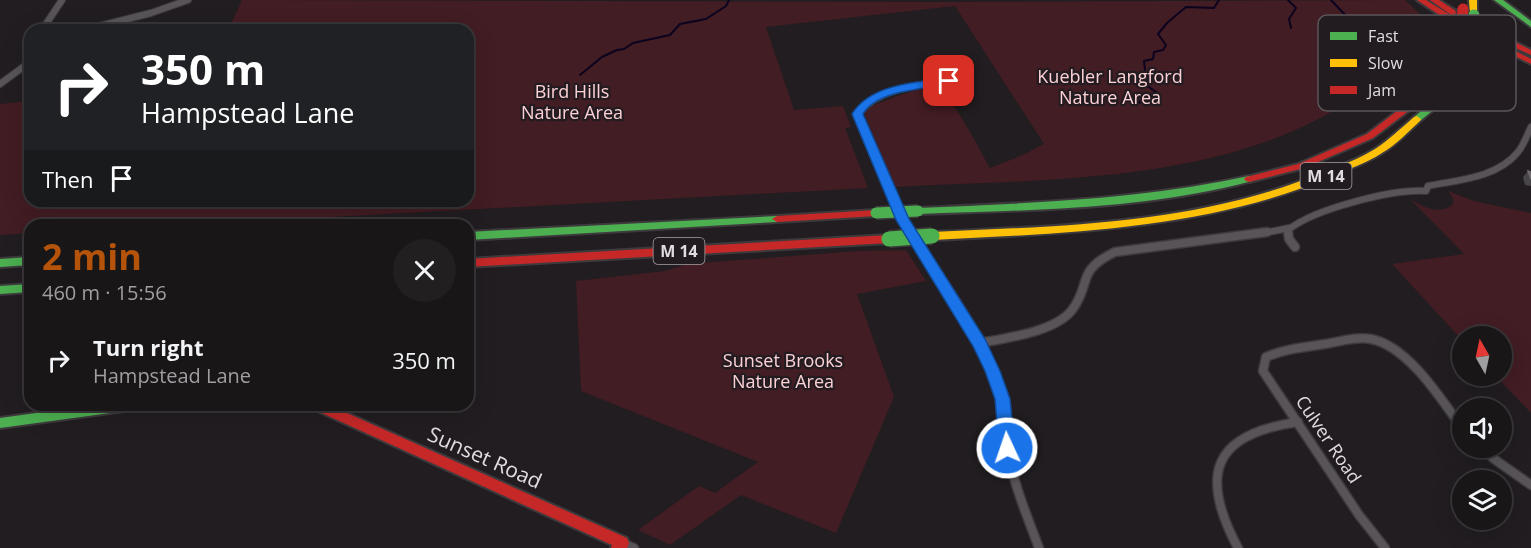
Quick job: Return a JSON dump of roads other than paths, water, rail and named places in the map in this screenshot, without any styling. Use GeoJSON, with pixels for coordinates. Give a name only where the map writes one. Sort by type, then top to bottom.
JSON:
{"type":"FeatureCollection","features":[{"type":"Feature","properties":{"kind":"main road"},"geometry":{"type":"LineString","coordinates":[[1421,0],[1443,15]]}},
{"type":"Feature","properties":{"kind":"main road"},"geometry":{"type":"LineString","coordinates":[[1434,0],[1456,15]]}},
{"type":"Feature","properties":{"kind":"main road"},"geometry":{"type":"LineString","coordinates":[[1498,0],[1531,26]]}},
{"type":"Feature","properties":{"kind":"main road"},"geometry":{"type":"LineString","coordinates":[[1516,46],[1531,53]]}},
{"type":"Feature","properties":{"kind":"main road"},"geometry":{"type":"LineString","coordinates":[[1516,54],[1531,62]]}},
{"type":"Feature","properties":{"kind":"main road","name":"M 14"},"geometry":{"type":"LineString","coordinates":[[474,236],[1103,201],[1181,194],[1289,171],[1379,131],[1408,111]]}},
{"type":"Feature","properties":{"kind":"main road","name":"M 14"},"geometry":{"type":"LineString","coordinates":[[474,263],[1088,227],[1180,217],[1244,203],[1297,188],[1342,169],[1375,153],[1418,123],[1429,111]]}},
{"type":"Feature","properties":{"kind":"main road"},"geometry":{"type":"LineString","coordinates":[[0,263],[24,261]]}},
{"type":"Feature","properties":{"kind":"main road"},"geometry":{"type":"LineString","coordinates":[[0,290],[24,288]]}},
{"type":"Feature","properties":{"kind":"main road"},"geometry":{"type":"LineString","coordinates":[[0,423],[88,411]]}},
{"type":"Feature","properties":{"kind":"main road","name":"Sunset Road"},"geometry":{"type":"LineString","coordinates":[[330,411],[625,546]]}},
{"type":"Feature","properties":{"kind":"street"},"geometry":{"type":"LineString","coordinates":[[46,24],[63,0]]}},
{"type":"Feature","properties":{"kind":"street"},"geometry":{"type":"LineString","coordinates":[[107,24],[188,0]]}},
{"type":"Feature","properties":{"kind":"street"},"geometry":{"type":"LineString","coordinates":[[122,24],[123,20]]}},
{"type":"Feature","properties":{"kind":"street"},"geometry":{"type":"LineString","coordinates":[[0,84],[24,66]]}},
{"type":"Feature","properties":{"kind":"street"},"geometry":{"type":"LineString","coordinates":[[949,81],[907,87],[875,98],[861,107],[857,114],[903,220],[980,344],[1003,399],[1007,448],[1013,478],[1039,548]]}},
{"type":"Feature","properties":{"kind":"street"},"geometry":{"type":"LineString","coordinates":[[980,344],[1045,326],[1064,318],[1074,309],[1088,272],[1095,262],[1104,256],[1115,252],[1289,228],[1299,221],[1379,195],[1405,190],[1426,191],[1428,186],[1469,178],[1493,170],[1518,152],[1531,127]]}},
{"type":"Feature","properties":{"kind":"street"},"geometry":{"type":"LineString","coordinates":[[1289,228],[1289,239],[1295,247]]}},
{"type":"Feature","properties":{"kind":"street","name":"Culver Road"},"geometry":{"type":"LineString","coordinates":[[1385,548],[1359,515],[1263,370],[1266,357],[1279,351],[1354,339],[1383,342],[1408,362],[1452,416]]}},
{"type":"Feature","properties":{"kind":"street"},"geometry":{"type":"LineString","coordinates":[[1238,548],[1219,500],[1216,473],[1220,463],[1247,435],[1298,422]]}},
{"type":"Feature","properties":{"kind":"street"},"geometry":{"type":"LineString","coordinates":[[1493,458],[1531,484]]}},
{"type":"Feature","properties":{"kind":"waterway"},"geometry":{"type":"LineString","coordinates":[[580,75],[602,57],[617,50],[624,49],[633,43],[670,35],[680,24],[706,19],[726,6],[729,0]]}},
{"type":"Feature","properties":{"kind":"waterway"},"geometry":{"type":"LineString","coordinates":[[1145,70],[1144,61],[1153,59],[1154,52],[1163,50],[1166,45],[1158,34],[1167,23],[1186,7],[1214,8],[1219,0]]}},
{"type":"Feature","properties":{"kind":"waterway"},"geometry":{"type":"LineString","coordinates":[[1288,0],[1296,8],[1289,19],[1291,28]]}},
{"type":"Feature","properties":{"kind":"waterway"},"geometry":{"type":"LineString","coordinates":[[1331,0],[1345,15]]}},
{"type":"Feature","properties":{"kind":"waterway"},"geometry":{"type":"LineString","coordinates":[[1139,103],[1144,97],[1159,94],[1143,83],[1167,78],[1168,75],[1164,72]]}},
{"type":"Feature","properties":{"kind":"park label","name":"Kuebler Langford Nature Area"},"geometry":{"type":"Point","coordinates":[1110,86]}},
{"type":"Feature","properties":{"kind":"park label","name":"Bird Hills Nature Area"},"geometry":{"type":"Point","coordinates":[572,101]}},
{"type":"Feature","properties":{"kind":"park label","name":"Sunset Brooks Nature Area"},"geometry":{"type":"Point","coordinates":[783,370]}}]}
